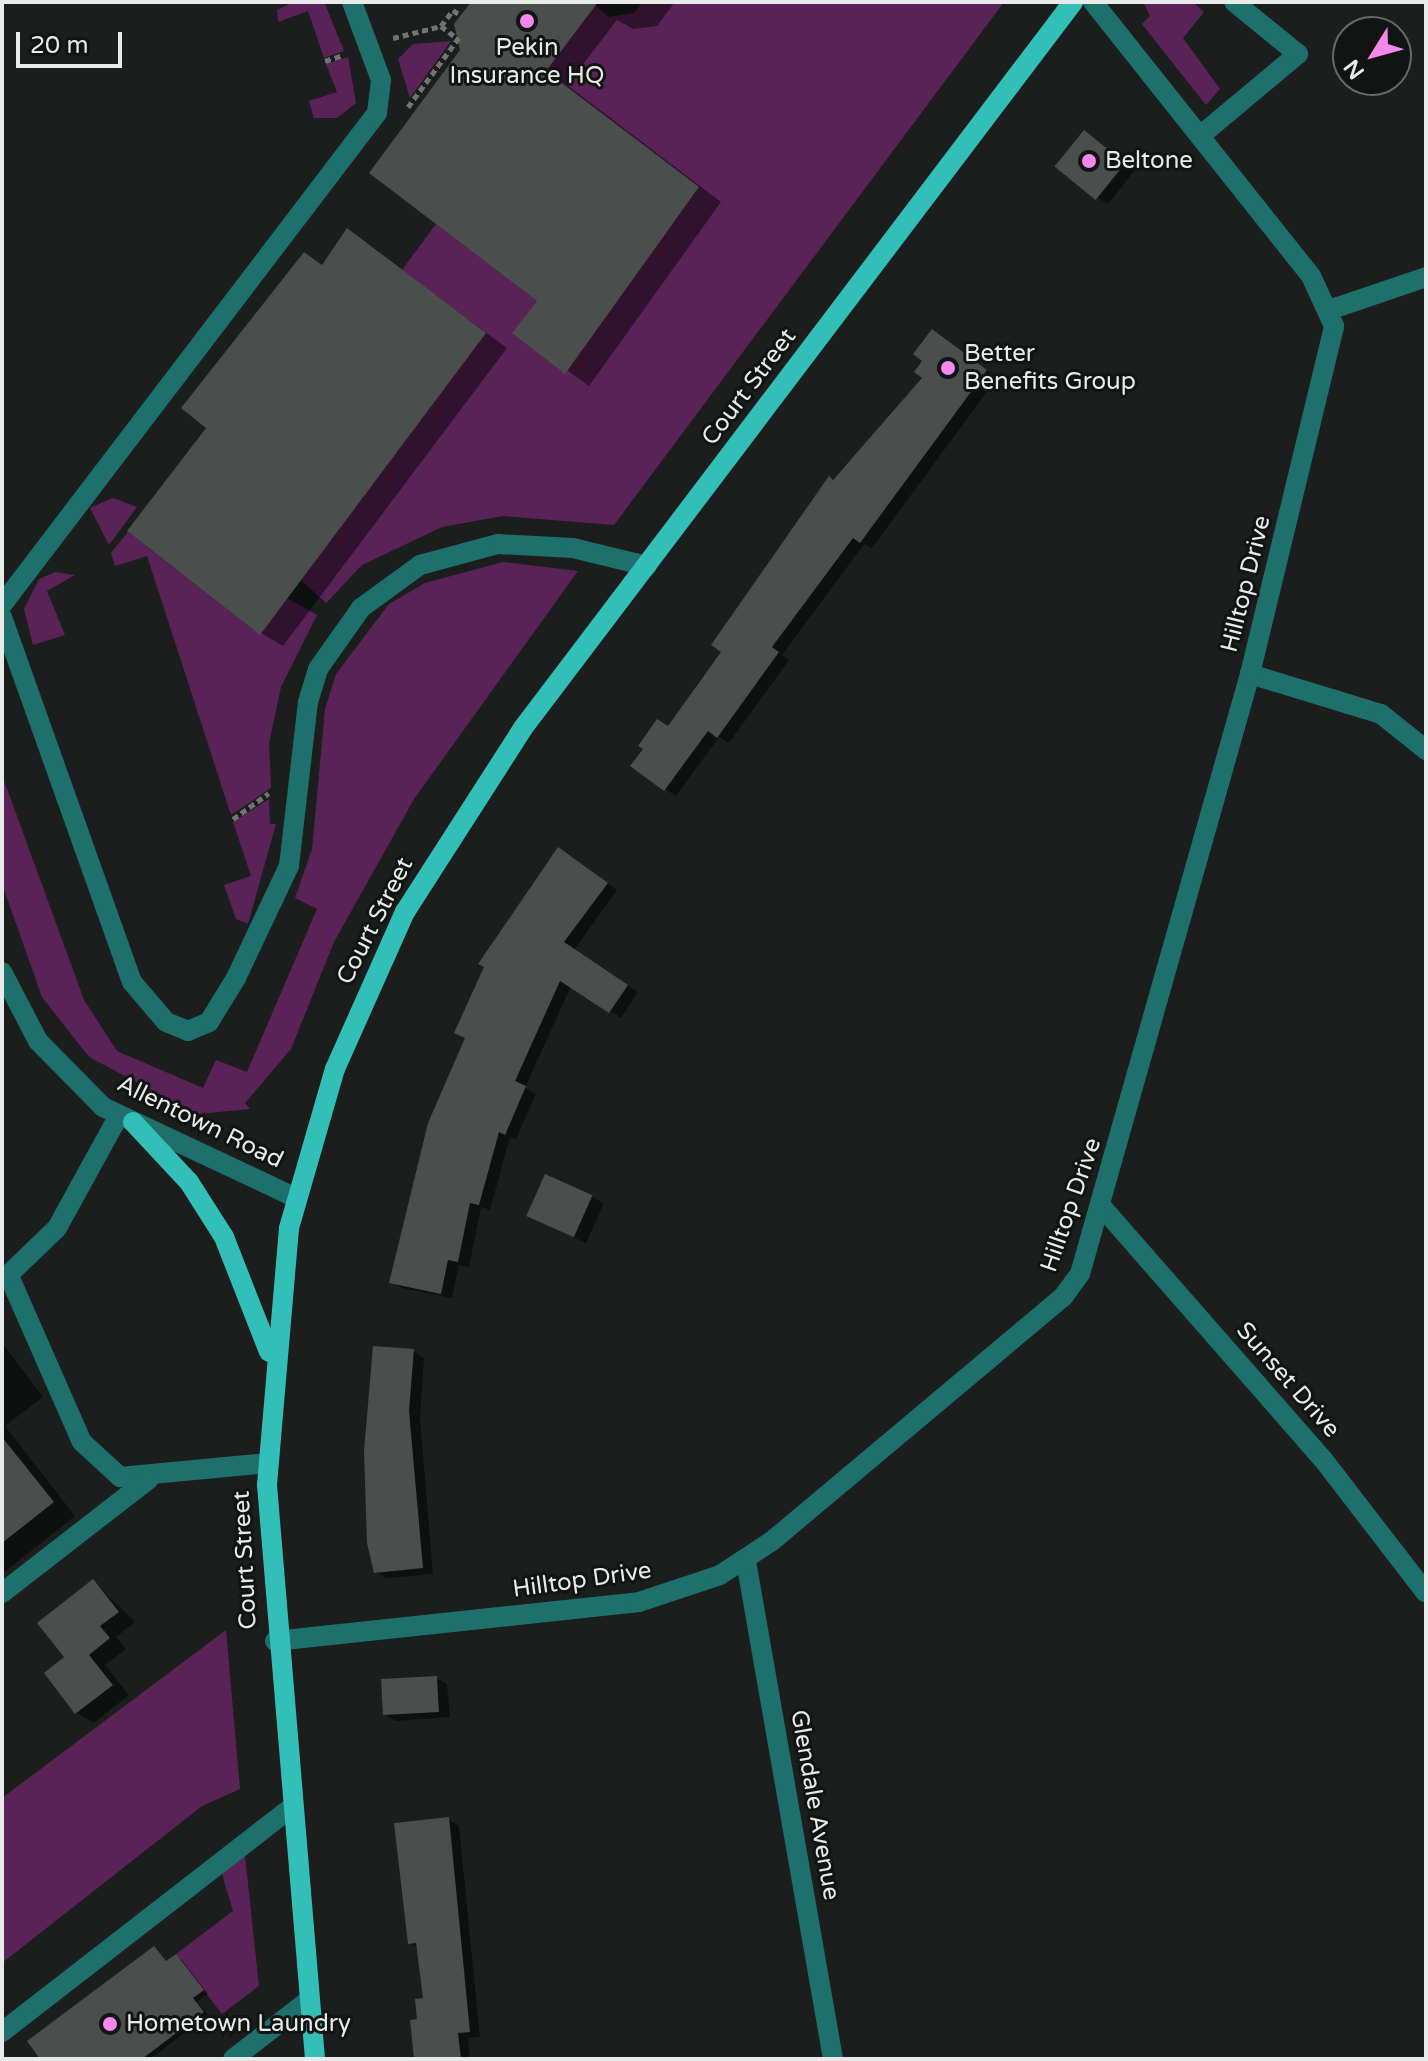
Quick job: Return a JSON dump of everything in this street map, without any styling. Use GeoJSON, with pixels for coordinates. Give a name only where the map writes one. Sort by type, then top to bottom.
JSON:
{"type":"FeatureCollection","features":[{"type":"Feature","properties":{"kind":"main road","name":"Court Street"},"geometry":{"type":"LineString","coordinates":[[315,2059],[275,1641],[268,1463],[273,1364],[296,1198],[335,1069],[405,912],[523,728],[1073,2]]}},
{"type":"Feature","properties":{"kind":"main road"},"geometry":{"type":"LineString","coordinates":[[126,1118],[189,1182],[224,1237],[273,1364]]}},
{"type":"Feature","properties":{"kind":"street"},"geometry":{"type":"LineString","coordinates":[[2,605],[377,113],[381,80],[352,2]]}},
{"type":"Feature","properties":{"kind":"street"},"geometry":{"type":"LineString","coordinates":[[1093,2],[1332,309],[1426,277]]}},
{"type":"Feature","properties":{"kind":"street"},"geometry":{"type":"LineString","coordinates":[[1200,136],[1298,54],[1234,2]]}},
{"type":"Feature","properties":{"kind":"street","name":"Hilltop Drive"},"geometry":{"type":"LineString","coordinates":[[275,1641],[639,1602],[746,1561],[1063,1297],[1080,1274],[1102,1207],[1250,674],[1333,346],[1332,309]]}},
{"type":"Feature","properties":{"kind":"street"},"geometry":{"type":"LineString","coordinates":[[2,617],[132,982],[166,1022],[188,1031],[209,1022],[236,978],[289,866],[308,702],[318,669],[361,608],[420,565],[498,544],[573,548],[647,566]]}},
{"type":"Feature","properties":{"kind":"street"},"geometry":{"type":"LineString","coordinates":[[1250,674],[1381,714],[1426,750]]}},
{"type":"Feature","properties":{"kind":"street","name":"Allentown Road"},"geometry":{"type":"LineString","coordinates":[[2,972],[38,1041],[126,1118],[296,1198]]}},
{"type":"Feature","properties":{"kind":"street"},"geometry":{"type":"LineString","coordinates":[[126,1118],[57,1228],[5,1278],[82,1442],[120,1477],[149,1479],[268,1463]]}},
{"type":"Feature","properties":{"kind":"street","name":"Sunset Drive"},"geometry":{"type":"LineString","coordinates":[[1102,1207],[1322,1458],[1426,1593]]}},
{"type":"Feature","properties":{"kind":"street"},"geometry":{"type":"LineString","coordinates":[[2,1593],[149,1479]]}},
{"type":"Feature","properties":{"kind":"street","name":"Glendale Avenue"},"geometry":{"type":"LineString","coordinates":[[746,1561],[833,2059]]}},
{"type":"Feature","properties":{"kind":"street"},"geometry":{"type":"LineString","coordinates":[[2,2032],[291,1808]]}},
{"type":"Feature","properties":{"kind":"street"},"geometry":{"type":"LineString","coordinates":[[233,2059],[309,2000]]}},
{"type":"Feature","properties":{"kind":"path"},"geometry":{"type":"LineString","coordinates":[[385,40],[441,26],[453,10],[460,15]]}},
{"type":"Feature","properties":{"kind":"path"},"geometry":{"type":"LineString","coordinates":[[408,107],[459,38],[441,26]]}},
{"type":"Feature","properties":{"kind":"path"},"geometry":{"type":"LineString","coordinates":[[325,61],[346,54]]}},
{"type":"Feature","properties":{"kind":"path"},"geometry":{"type":"LineString","coordinates":[[233,819],[273,790]]}},
{"type":"Feature","properties":{"kind":"shaded area"},"geometry":{"type":"Polygon","coordinates":[[[293,2],[325,4],[344,51],[324,58],[308,11],[278,22],[277,10],[293,2]]]}},
{"type":"Feature","properties":{"kind":"shaded area"},"geometry":{"type":"Polygon","coordinates":[[[591,2],[609,17],[634,13],[643,2],[1004,2],[614,525],[503,516],[442,527],[362,565],[326,603],[298,577],[402,270],[436,224],[537,301],[517,336],[561,371],[696,192],[546,71],[591,2]]]}},
{"type":"Feature","properties":{"kind":"shaded area"},"geometry":{"type":"Polygon","coordinates":[[[1143,2],[1193,2],[1204,12],[1183,38],[1220,89],[1206,105],[1142,24],[1150,16],[1143,2]]]}},
{"type":"Feature","properties":{"kind":"shaded area"},"geometry":{"type":"Polygon","coordinates":[[[451,41],[410,98],[398,59],[413,44],[451,41]]]}},
{"type":"Feature","properties":{"kind":"shaded area"},"geometry":{"type":"Polygon","coordinates":[[[348,57],[356,103],[337,118],[314,118],[309,101],[337,92],[326,64],[348,57]]]}},
{"type":"Feature","properties":{"kind":"shaded area"},"geometry":{"type":"Polygon","coordinates":[[[113,498],[137,507],[109,545],[90,508],[113,498]]]}},
{"type":"Feature","properties":{"kind":"shaded area"},"geometry":{"type":"Polygon","coordinates":[[[128,532],[259,634],[283,596],[317,615],[281,687],[269,743],[271,788],[231,815],[147,556],[115,566],[111,553],[128,532]]]}},
{"type":"Feature","properties":{"kind":"shaded area"},"geometry":{"type":"Polygon","coordinates":[[[503,562],[578,571],[414,799],[334,942],[291,1049],[245,1103],[250,1109],[197,1114],[89,1057],[42,997],[2,884],[2,775],[84,1000],[117,1051],[203,1088],[216,1060],[247,1072],[317,909],[295,898],[312,849],[325,709],[336,674],[389,604],[425,583],[503,562]]]}},
{"type":"Feature","properties":{"kind":"shaded area"},"geometry":{"type":"Polygon","coordinates":[[[55,572],[75,575],[47,591],[65,635],[33,645],[24,609],[39,579],[55,572]]]}},
{"type":"Feature","properties":{"kind":"shaded area"},"geometry":{"type":"Polygon","coordinates":[[[269,799],[270,824],[276,824],[248,924],[236,919],[224,885],[251,876],[233,822],[269,799]]]}},
{"type":"Feature","properties":{"kind":"shaded area"},"geometry":{"type":"Polygon","coordinates":[[[226,1630],[240,1789],[202,1806],[2,1963],[2,1798],[226,1630]]]}},
{"type":"Feature","properties":{"kind":"shaded area"},"geometry":{"type":"Polygon","coordinates":[[[245,1856],[259,1986],[222,2014],[176,1954],[233,1911],[222,1874],[245,1856]]]}},
{"type":"Feature","properties":{"kind":"building"},"geometry":{"type":"Polygon","coordinates":[[[471,2],[598,2],[546,71],[699,187],[565,374],[512,333],[537,301],[369,173],[460,50],[454,24],[471,2]]]}},
{"type":"Feature","properties":{"kind":"building"},"geometry":{"type":"Polygon","coordinates":[[[1084,130],[1125,163],[1096,200],[1054,167],[1084,130]]]}},
{"type":"Feature","properties":{"kind":"building"},"geometry":{"type":"Polygon","coordinates":[[[347,228],[486,333],[260,635],[127,531],[206,428],[181,408],[304,252],[322,265],[347,228]]]}},
{"type":"Feature","properties":{"kind":"building"},"geometry":{"type":"Polygon","coordinates":[[[932,329],[987,370],[860,543],[853,538],[772,647],[779,652],[717,738],[708,731],[664,791],[630,766],[643,749],[638,746],[657,719],[668,726],[721,652],[711,645],[829,476],[833,480],[922,378],[914,372],[922,361],[913,354],[932,329]]]}},
{"type":"Feature","properties":{"kind":"building"},"geometry":{"type":"Polygon","coordinates":[[[558,847],[608,883],[564,942],[628,985],[609,1013],[560,981],[515,1081],[526,1086],[505,1135],[499,1132],[479,1205],[470,1203],[458,1262],[448,1260],[441,1294],[389,1283],[428,1123],[465,1038],[454,1033],[484,967],[478,964],[558,847]]]}},
{"type":"Feature","properties":{"kind":"building"},"geometry":{"type":"Polygon","coordinates":[[[545,1174],[593,1195],[574,1237],[526,1216],[545,1174]]]}},
{"type":"Feature","properties":{"kind":"building"},"geometry":{"type":"Polygon","coordinates":[[[373,1346],[414,1349],[409,1411],[423,1568],[374,1573],[367,1543],[364,1451],[373,1346]]]}},
{"type":"Feature","properties":{"kind":"building"},"geometry":{"type":"Polygon","coordinates":[[[2,1437],[54,1502],[2,1543],[2,1437]]]}},
{"type":"Feature","properties":{"kind":"building"},"geometry":{"type":"Polygon","coordinates":[[[93,1579],[119,1612],[100,1626],[110,1638],[89,1655],[113,1685],[75,1714],[44,1673],[64,1657],[37,1623],[93,1579]]]}},
{"type":"Feature","properties":{"kind":"building"},"geometry":{"type":"Polygon","coordinates":[[[437,1676],[439,1712],[383,1715],[381,1679],[437,1676]]]}},
{"type":"Feature","properties":{"kind":"building"},"geometry":{"type":"Polygon","coordinates":[[[449,1817],[470,2032],[458,2033],[461,2059],[414,2059],[410,2020],[417,2019],[415,1999],[423,1998],[416,1943],[408,1944],[394,1823],[449,1817]]]}},
{"type":"Feature","properties":{"kind":"building"},"geometry":{"type":"Polygon","coordinates":[[[154,1946],[166,1961],[176,1954],[204,1990],[193,1998],[204,2012],[142,2059],[40,2059],[27,2041],[154,1946]]]}},
{"type":"Feature","properties":{"kind":"place","name":"Pekin Insurance HQ"},"geometry":{"type":"Point","coordinates":[527,21]}},
{"type":"Feature","properties":{"kind":"place","name":"Beltone"},"geometry":{"type":"Point","coordinates":[1089,161]}},
{"type":"Feature","properties":{"kind":"place","name":"Better Benefits Group"},"geometry":{"type":"Point","coordinates":[948,368]}},
{"type":"Feature","properties":{"kind":"place","name":"Hometown Laundry"},"geometry":{"type":"Point","coordinates":[110,2024]}}]}
